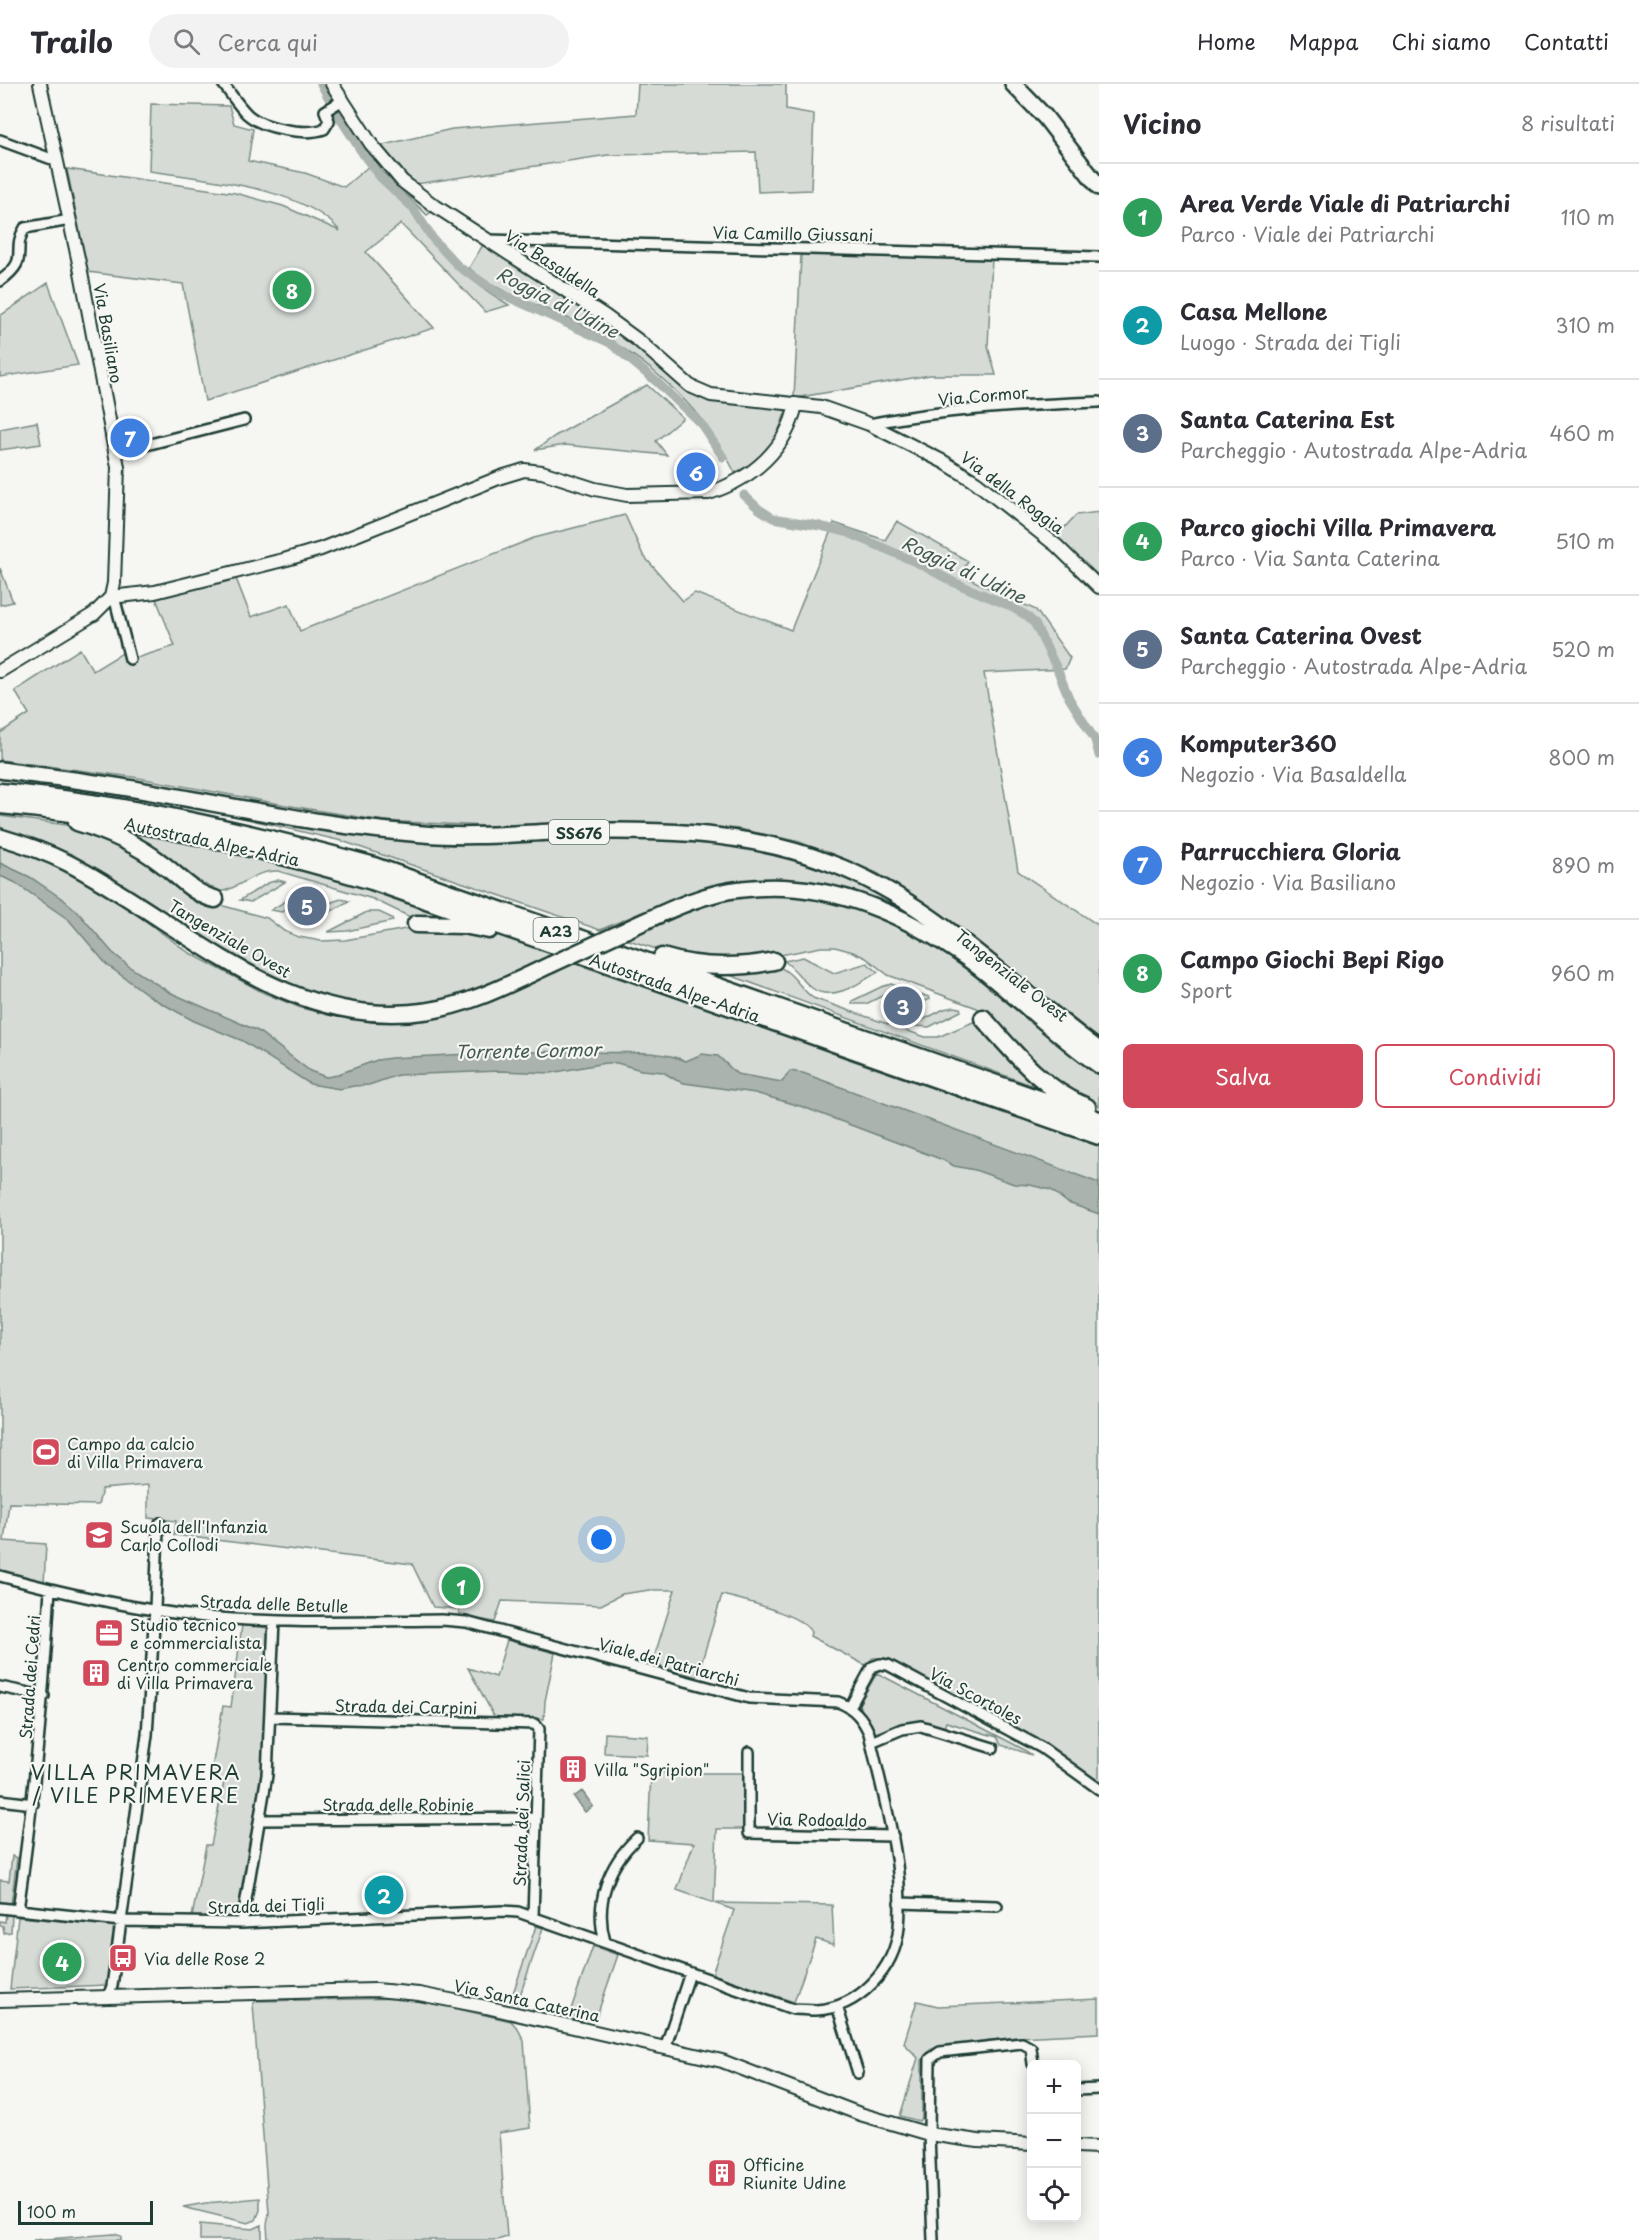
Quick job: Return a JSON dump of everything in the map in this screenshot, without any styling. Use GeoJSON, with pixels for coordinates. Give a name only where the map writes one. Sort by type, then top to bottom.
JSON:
{"type":"FeatureCollection","features":[{"type":"Feature","properties":{"kind":"highway","name":"Autostrada Alpe-Adria"},"geometry":{"type":"LineString","coordinates":[[0,792],[200,821],[371,865],[1099,1120]]}},
{"type":"Feature","properties":{"kind":"highway","name":"Autostrada Alpe-Adria"},"geometry":{"type":"LineString","coordinates":[[0,805],[43,809],[151,826],[283,854],[372,881],[561,946],[1099,1136]]}},
{"type":"Feature","properties":{"kind":"highway"},"geometry":{"type":"LineString","coordinates":[[43,809],[135,846],[162,863],[196,891],[215,899]]}},
{"type":"Feature","properties":{"kind":"highway"},"geometry":{"type":"LineString","coordinates":[[416,924],[478,926],[538,947],[561,946]]}},
{"type":"Feature","properties":{"kind":"highway"},"geometry":{"type":"LineString","coordinates":[[551,928],[585,932],[688,963],[730,966],[774,961]]}},
{"type":"Feature","properties":{"kind":"highway"},"geometry":{"type":"LineString","coordinates":[[983,1018],[1040,1078],[1062,1094],[1099,1112]]}},
{"type":"Feature","properties":{"kind":"main road"},"geometry":{"type":"LineString","coordinates":[[1013,84],[1045,117],[1099,187]]}},
{"type":"Feature","properties":{"kind":"main road","name":"Tangenziale Ovest"},"geometry":{"type":"LineString","coordinates":[[0,770],[144,790],[358,829],[449,835],[663,831],[745,839],[789,848],[861,876],[891,891],[936,920],[1099,1050]]}},
{"type":"Feature","properties":{"kind":"main road","name":"Tangenziale Ovest"},"geometry":{"type":"LineString","coordinates":[[0,837],[34,848],[68,863],[127,897],[198,944],[273,987],[328,1006],[376,1014],[426,1011],[455,1005],[701,898],[741,889],[795,887],[833,893],[872,905],[900,918],[967,959],[1099,1065]]}},
{"type":"Feature","properties":{"kind":"street","name":"Via Basiliano"},"geometry":{"type":"LineString","coordinates":[[40,84],[70,220],[118,467],[114,583],[111,597]]}},
{"type":"Feature","properties":{"kind":"street"},"geometry":{"type":"LineString","coordinates":[[223,84],[248,115],[282,129],[312,132],[327,126],[326,111],[340,102]]}},
{"type":"Feature","properties":{"kind":"street","name":"Via Basaldella"},"geometry":{"type":"LineString","coordinates":[[332,84],[340,102],[402,181],[432,204],[605,316],[639,341],[696,390],[711,395],[796,404]]}},
{"type":"Feature","properties":{"kind":"street"},"geometry":{"type":"LineString","coordinates":[[0,140],[57,161]]}},
{"type":"Feature","properties":{"kind":"street"},"geometry":{"type":"LineString","coordinates":[[0,281],[15,271],[20,256],[20,236],[25,228],[70,220]]}},
{"type":"Feature","properties":{"kind":"street","name":"Via Camillo Giussani"},"geometry":{"type":"LineString","coordinates":[[487,240],[1099,257]]}},
{"type":"Feature","properties":{"kind":"street","name":"Via Cormor"},"geometry":{"type":"LineString","coordinates":[[869,424],[928,414],[1099,402]]}},
{"type":"Feature","properties":{"kind":"street"},"geometry":{"type":"LineString","coordinates":[[0,671],[94,614],[111,597],[155,592],[321,549],[501,477],[525,470],[542,472],[595,489],[627,495],[709,493],[721,489],[767,460],[780,445],[796,404]]}},
{"type":"Feature","properties":{"kind":"street","name":"Via della Roggia"},"geometry":{"type":"LineString","coordinates":[[796,404],[821,407],[869,424],[944,462],[976,482],[1057,546],[1099,587]]}},
{"type":"Feature","properties":{"kind":"street"},"geometry":{"type":"LineString","coordinates":[[115,453],[244,420]]}},
{"type":"Feature","properties":{"kind":"street"},"geometry":{"type":"LineString","coordinates":[[111,597],[116,604],[130,659]]}},
{"type":"Feature","properties":{"kind":"street"},"geometry":{"type":"LineString","coordinates":[[108,1996],[111,1992],[147,1735],[160,1523]]}},
{"type":"Feature","properties":{"kind":"street","name":"Strada delle Betulle"},"geometry":{"type":"LineString","coordinates":[[0,1576],[50,1589],[204,1617],[274,1621],[442,1620]]}},
{"type":"Feature","properties":{"kind":"street","name":"Strada dei Cedri"},"geometry":{"type":"LineString","coordinates":[[18,1910],[33,1804],[44,1696],[50,1589]]}},
{"type":"Feature","properties":{"kind":"street","name":"Viale dei Patriarchi"},"geometry":{"type":"LineString","coordinates":[[442,1620],[466,1622],[749,1698],[838,1702],[850,1707]]}},
{"type":"Feature","properties":{"kind":"street"},"geometry":{"type":"LineString","coordinates":[[242,1923],[267,1775],[274,1621]]}},
{"type":"Feature","properties":{"kind":"street","name":"Via Scortoles"},"geometry":{"type":"LineString","coordinates":[[850,1707],[872,1667],[880,1664],[888,1665],[1042,1748],[1099,1789]]}},
{"type":"Feature","properties":{"kind":"street"},"geometry":{"type":"LineString","coordinates":[[0,1687],[44,1696]]}},
{"type":"Feature","properties":{"kind":"street"},"geometry":{"type":"LineString","coordinates":[[533,1917],[793,2009],[817,2010],[837,2006],[862,1993],[880,1976],[891,1956],[899,1928],[899,1903],[893,1836],[870,1742],[863,1719],[850,1707]]}},
{"type":"Feature","properties":{"kind":"street","name":"Strada dei Carpini"},"geometry":{"type":"LineString","coordinates":[[270,1717],[535,1724],[539,1729]]}},
{"type":"Feature","properties":{"kind":"street"},"geometry":{"type":"LineString","coordinates":[[870,1742],[902,1729],[921,1726],[993,1748]]}},
{"type":"Feature","properties":{"kind":"street","name":"Strada dei Salici"},"geometry":{"type":"LineString","coordinates":[[533,1917],[539,1729]]}},
{"type":"Feature","properties":{"kind":"street","name":"Via Rodoaldo"},"geometry":{"type":"LineString","coordinates":[[748,1752],[749,1833],[893,1836]]}},
{"type":"Feature","properties":{"kind":"street"},"geometry":{"type":"LineString","coordinates":[[0,1800],[33,1804]]}},
{"type":"Feature","properties":{"kind":"street","name":"Strada delle Robinie"},"geometry":{"type":"LineString","coordinates":[[261,1820],[536,1818]]}},
{"type":"Feature","properties":{"kind":"street"},"geometry":{"type":"LineString","coordinates":[[605,1942],[601,1928],[602,1900],[611,1869],[625,1849],[637,1838]]}},
{"type":"Feature","properties":{"kind":"street"},"geometry":{"type":"LineString","coordinates":[[899,1903],[997,1906]]}},
{"type":"Feature","properties":{"kind":"street","name":"Strada dei Tigli"},"geometry":{"type":"LineString","coordinates":[[0,1908],[121,1921],[242,1923],[502,1911],[518,1912],[533,1917]]}},
{"type":"Feature","properties":{"kind":"street"},"geometry":{"type":"LineString","coordinates":[[665,2048],[690,1974]]}},
{"type":"Feature","properties":{"kind":"street","name":"Via Santa Caterina"},"geometry":{"type":"LineString","coordinates":[[0,2000],[387,1991],[419,1994],[722,2061],[860,2114],[929,2134],[978,2141],[1027,2144]]}},
{"type":"Feature","properties":{"kind":"street"},"geometry":{"type":"LineString","coordinates":[[837,2006],[858,2073]]}},
{"type":"Feature","properties":{"kind":"street"},"geometry":{"type":"LineString","coordinates":[[933,2240],[929,2064],[934,2055],[940,2052],[1022,2043],[1031,2048],[1032,2060]]}},
{"type":"Feature","properties":{"kind":"street"},"geometry":{"type":"LineString","coordinates":[[1081,2090],[1099,2089]]}},
{"type":"Feature","properties":{"kind":"street"},"geometry":{"type":"LineString","coordinates":[[1081,2146],[1099,2147]]}},
{"type":"Feature","properties":{"kind":"shaded area"},"geometry":{"type":"Polygon","coordinates":[[[638,84],[786,84],[786,109],[814,114],[811,190],[758,192],[756,152],[608,155],[416,184],[379,146],[452,129],[636,114],[638,84]]]}},
{"type":"Feature","properties":{"kind":"shaded area"},"geometry":{"type":"Polygon","coordinates":[[[151,104],[229,106],[234,124],[253,129],[248,161],[305,173],[344,187],[369,166],[410,209],[426,233],[455,266],[509,305],[485,312],[401,224],[366,252],[434,328],[205,401],[183,284],[88,272],[67,169],[235,193],[283,206],[340,231],[324,216],[303,204],[278,195],[224,182],[149,171],[151,104]]]}},
{"type":"Feature","properties":{"kind":"shaded area"},"geometry":{"type":"Polygon","coordinates":[[[375,160],[433,211],[427,215],[372,162],[375,160]]]}},
{"type":"Feature","properties":{"kind":"shaded area"},"geometry":{"type":"Polygon","coordinates":[[[484,243],[624,335],[679,382],[787,408],[774,440],[756,460],[735,473],[721,447],[685,400],[640,361],[590,329],[502,290],[469,268],[484,243]]]}},
{"type":"Feature","properties":{"kind":"shaded area"},"geometry":{"type":"Polygon","coordinates":[[[808,251],[992,256],[988,347],[996,375],[930,375],[794,398],[801,255],[808,251]]]}},
{"type":"Feature","properties":{"kind":"shaded area"},"geometry":{"type":"Polygon","coordinates":[[[48,283],[78,365],[0,377],[0,316],[48,283]]]}},
{"type":"Feature","properties":{"kind":"shaded area"},"geometry":{"type":"Polygon","coordinates":[[[647,385],[683,418],[656,441],[667,455],[565,445],[535,450],[555,436],[647,385]]]}},
{"type":"Feature","properties":{"kind":"shaded area"},"geometry":{"type":"Polygon","coordinates":[[[37,422],[41,444],[0,450],[0,429],[37,422]]]}},
{"type":"Feature","properties":{"kind":"shaded area"},"geometry":{"type":"Polygon","coordinates":[[[1099,512],[1099,576],[1055,538],[1076,515],[1099,512]]]}},
{"type":"Feature","properties":{"kind":"shaded area"},"geometry":{"type":"Polygon","coordinates":[[[625,515],[643,555],[683,601],[695,593],[791,630],[834,523],[885,540],[897,521],[968,561],[961,575],[1036,610],[1070,658],[1065,669],[984,673],[1018,871],[1099,926],[1099,1039],[954,923],[923,902],[877,873],[797,841],[739,829],[679,824],[594,822],[486,826],[383,821],[133,777],[0,760],[0,733],[29,714],[15,691],[80,649],[93,671],[132,647],[136,658],[175,646],[155,596],[235,576],[251,617],[289,604],[300,631],[534,538],[625,515]]]}},
{"type":"Feature","properties":{"kind":"shaded area"},"geometry":{"type":"Polygon","coordinates":[[[0,568],[13,602],[0,605],[0,568]]]}},
{"type":"Feature","properties":{"kind":"shaded area"},"geometry":{"type":"Polygon","coordinates":[[[182,804],[342,830],[639,836],[751,846],[818,865],[854,880],[891,899],[964,948],[839,888],[807,881],[776,879],[716,886],[658,905],[600,930],[342,841],[182,804]]]}},
{"type":"Feature","properties":{"kind":"shaded area"},"geometry":{"type":"Polygon","coordinates":[[[0,816],[74,826],[104,835],[206,901],[267,918],[284,931],[299,937],[321,941],[345,940],[417,927],[487,932],[553,954],[495,981],[436,1000],[394,1005],[362,1004],[331,999],[301,990],[242,964],[0,831],[0,816]]]}},
{"type":"Feature","properties":{"kind":"shaded area"},"geometry":{"type":"Polygon","coordinates":[[[129,830],[292,867],[452,917],[414,919],[373,899],[278,871],[260,874],[227,890],[209,892],[127,836],[129,830]]]}},
{"type":"Feature","properties":{"kind":"shaded area"},"geometry":{"type":"Polygon","coordinates":[[[0,844],[45,860],[78,877],[110,895],[188,952],[264,993],[301,1008],[340,1017],[377,1020],[426,1016],[570,962],[780,1032],[840,1056],[1099,1146],[1099,1782],[1053,1749],[885,1658],[873,1658],[865,1665],[810,1636],[811,1632],[796,1619],[757,1604],[722,1595],[697,1677],[652,1664],[675,1590],[650,1590],[622,1594],[601,1605],[502,1601],[495,1622],[459,1616],[459,1609],[433,1607],[412,1564],[174,1535],[176,1521],[148,1518],[148,1485],[102,1489],[98,1505],[9,1503],[4,1541],[46,1544],[44,1584],[0,1572],[0,844]]]}},
{"type":"Feature","properties":{"kind":"shaded area"},"geometry":{"type":"Polygon","coordinates":[[[0,863],[30,877],[64,900],[76,910],[112,952],[131,968],[169,992],[258,1031],[310,1071],[326,1077],[377,1060],[391,1058],[544,1052],[653,1053],[686,1061],[702,1054],[718,1056],[737,1074],[782,1082],[790,1071],[803,1073],[1099,1183],[1099,1214],[1068,1203],[1051,1190],[1014,1184],[975,1170],[954,1166],[803,1107],[755,1093],[684,1083],[663,1072],[641,1070],[617,1063],[551,1073],[500,1071],[398,1075],[369,1085],[340,1089],[310,1084],[243,1041],[194,1021],[154,999],[107,965],[69,920],[14,882],[0,876],[0,863]]]}},
{"type":"Feature","properties":{"kind":"shaded area"},"geometry":{"type":"Polygon","coordinates":[[[278,880],[285,882],[251,902],[240,900],[268,883],[278,880]]]}},
{"type":"Feature","properties":{"kind":"shaded area"},"geometry":{"type":"Polygon","coordinates":[[[309,890],[316,892],[282,912],[271,910],[300,892],[309,890]]]}},
{"type":"Feature","properties":{"kind":"shaded area"},"geometry":{"type":"Polygon","coordinates":[[[733,893],[810,894],[886,916],[959,959],[1099,1072],[1099,1106],[1055,1083],[977,1008],[888,975],[866,958],[853,952],[835,947],[821,947],[755,960],[720,961],[659,950],[620,937],[653,920],[733,893]]]}},
{"type":"Feature","properties":{"kind":"shaded area"},"geometry":{"type":"Polygon","coordinates":[[[341,899],[349,901],[316,920],[304,919],[332,902],[341,899]]]}},
{"type":"Feature","properties":{"kind":"shaded area"},"geometry":{"type":"Polygon","coordinates":[[[367,912],[379,912],[392,918],[393,921],[347,931],[328,932],[367,912]]]}},
{"type":"Feature","properties":{"kind":"shaded area"},"geometry":{"type":"Polygon","coordinates":[[[803,957],[834,973],[867,963],[878,972],[846,990],[820,992],[808,985],[784,961],[803,957]]]}},
{"type":"Feature","properties":{"kind":"shaded area"},"geometry":{"type":"Polygon","coordinates":[[[779,967],[789,973],[813,998],[925,1037],[938,1037],[978,1020],[1042,1089],[713,969],[779,967]]]}},
{"type":"Feature","properties":{"kind":"shaded area"},"geometry":{"type":"Polygon","coordinates":[[[891,984],[898,988],[866,1004],[852,1004],[852,1001],[891,984]]]}},
{"type":"Feature","properties":{"kind":"shaded area"},"geometry":{"type":"Polygon","coordinates":[[[923,995],[930,999],[898,1015],[884,1015],[884,1012],[913,997],[923,995]]]}},
{"type":"Feature","properties":{"kind":"shaded area"},"geometry":{"type":"Polygon","coordinates":[[[960,1008],[961,1011],[929,1027],[915,1026],[944,1009],[960,1008]]]}},
{"type":"Feature","properties":{"kind":"shaded area"},"geometry":{"type":"Polygon","coordinates":[[[242,1625],[269,1628],[262,1768],[239,1916],[235,1918],[192,1917],[206,1845],[211,1845],[224,1782],[210,1779],[223,1706],[231,1707],[242,1625]]]}},
{"type":"Feature","properties":{"kind":"shaded area"},"geometry":{"type":"Polygon","coordinates":[[[507,1640],[555,1653],[545,1701],[544,1719],[495,1718],[468,1668],[496,1677],[507,1640]]]}},
{"type":"Feature","properties":{"kind":"shaded area"},"geometry":{"type":"Polygon","coordinates":[[[877,1673],[1032,1755],[1001,1745],[997,1737],[946,1722],[944,1728],[926,1723],[876,1735],[859,1704],[877,1673]]]}},
{"type":"Feature","properties":{"kind":"shaded area"},"geometry":{"type":"Polygon","coordinates":[[[605,1733],[648,1736],[647,1755],[604,1753],[605,1733]]]}},
{"type":"Feature","properties":{"kind":"shaded area"},"geometry":{"type":"Polygon","coordinates":[[[651,1773],[744,1773],[745,1829],[717,1829],[714,1903],[677,1890],[694,1843],[648,1840],[651,1773]]]}},
{"type":"Feature","properties":{"kind":"shaded area"},"geometry":{"type":"Polygon","coordinates":[[[582,1791],[593,1806],[585,1812],[574,1797],[582,1791]]]}},
{"type":"Feature","properties":{"kind":"shaded area"},"geometry":{"type":"Polygon","coordinates":[[[12,1856],[17,1858],[11,1904],[0,1902],[0,1880],[9,1881],[12,1856]]]}},
{"type":"Feature","properties":{"kind":"shaded area"},"geometry":{"type":"Polygon","coordinates":[[[714,1903],[832,1905],[834,1945],[816,1939],[794,2002],[712,1974],[734,1910],[714,1903]]]}},
{"type":"Feature","properties":{"kind":"shaded area"},"geometry":{"type":"Polygon","coordinates":[[[6,1914],[12,1915],[11,1932],[4,1933],[0,1921],[5,1922],[6,1914]]]}},
{"type":"Feature","properties":{"kind":"shaded area"},"geometry":{"type":"Polygon","coordinates":[[[18,1917],[116,1926],[107,1985],[10,1989],[18,1917]]]}},
{"type":"Feature","properties":{"kind":"shaded area"},"geometry":{"type":"Polygon","coordinates":[[[536,1926],[543,1928],[517,2004],[510,2002],[536,1926]]]}},
{"type":"Feature","properties":{"kind":"shaded area"},"geometry":{"type":"Polygon","coordinates":[[[593,1946],[618,1955],[595,2021],[569,2015],[593,1946]]]}},
{"type":"Feature","properties":{"kind":"shaded area"},"geometry":{"type":"Polygon","coordinates":[[[410,1998],[511,2021],[524,2041],[530,2128],[499,2133],[507,2237],[497,2240],[268,2240],[269,2213],[253,2004],[256,2001],[410,1998]]]}},
{"type":"Feature","properties":{"kind":"shaded area"},"geometry":{"type":"Polygon","coordinates":[[[1099,1999],[1099,2033],[1017,2037],[930,2050],[922,2060],[922,2118],[919,2121],[900,2116],[918,2058],[904,2043],[917,2001],[938,2006],[1099,1999]]]}},
{"type":"Feature","properties":{"kind":"shaded area"},"geometry":{"type":"Polygon","coordinates":[[[260,2198],[260,2210],[256,2220],[248,2223],[183,2207],[206,2203],[260,2198]]]}},
{"type":"Feature","properties":{"kind":"shaded area"},"geometry":{"type":"Polygon","coordinates":[[[200,2224],[253,2229],[262,2225],[262,2240],[200,2240],[200,2224]]]}},
{"type":"Feature","properties":{"kind":"shaded area"},"geometry":{"type":"Polygon","coordinates":[[[114,2234],[121,2236],[121,2240],[33,2240],[114,2234]]]}},
{"type":"Feature","properties":{"kind":"waterway","name":"Roggia di Udine"},"geometry":{"type":"LineString","coordinates":[[321,84],[336,112],[380,177],[413,208],[433,239],[459,267],[497,292],[610,343],[658,383],[701,424],[723,457]]}},
{"type":"Feature","properties":{"kind":"waterway","name":"Roggia di Udine"},"geometry":{"type":"LineString","coordinates":[[744,495],[773,518],[849,533],[918,563],[1027,616],[1035,624],[1069,698],[1095,740],[1099,755]]}},
{"type":"Feature","properties":{"kind":"place","name":"Campo Giochi Bepi Rigo"},"geometry":{"type":"Point","coordinates":[292,290]}},
{"type":"Feature","properties":{"kind":"place","name":"Parrucchiera Gloria"},"geometry":{"type":"Point","coordinates":[130,438]}},
{"type":"Feature","properties":{"kind":"place","name":"Komputer360"},"geometry":{"type":"Point","coordinates":[696,472]}},
{"type":"Feature","properties":{"kind":"place","name":"Santa Caterina Ovest"},"geometry":{"type":"Point","coordinates":[307,906]}},
{"type":"Feature","properties":{"kind":"place","name":"Santa Caterina Est"},"geometry":{"type":"Point","coordinates":[903,1006]}},
{"type":"Feature","properties":{"kind":"place","name":"Campo da calcio di Villa Primavera"},"geometry":{"type":"Point","coordinates":[46,1452]}},
{"type":"Feature","properties":{"kind":"place","name":"Scuola dell'Infanzia Carlo Collodi"},"geometry":{"type":"Point","coordinates":[99,1535]}},
{"type":"Feature","properties":{"kind":"place","name":"Area Verde Viale di Patriarchi"},"geometry":{"type":"Point","coordinates":[461,1586]}},
{"type":"Feature","properties":{"kind":"place","name":"Studio tecnico e commercialista"},"geometry":{"type":"Point","coordinates":[109,1633]}},
{"type":"Feature","properties":{"kind":"place","name":"Centro commerciale di Villa Primavera"},"geometry":{"type":"Point","coordinates":[96,1673]}},
{"type":"Feature","properties":{"kind":"place","name":"Villa \"Sgripion\""},"geometry":{"type":"Point","coordinates":[573,1769]}},
{"type":"Feature","properties":{"kind":"place","name":"Casa Mellone"},"geometry":{"type":"Point","coordinates":[384,1895]}},
{"type":"Feature","properties":{"kind":"place","name":"Via delle Rose 2"},"geometry":{"type":"Point","coordinates":[123,1958]}},
{"type":"Feature","properties":{"kind":"place","name":"Parco giochi Villa Primavera"},"geometry":{"type":"Point","coordinates":[62,1962]}},
{"type":"Feature","properties":{"kind":"place","name":"Officine Riunite Udine"},"geometry":{"type":"Point","coordinates":[722,2173]}},
{"type":"Feature","properties":{"kind":"district","name":"VILLA PRIMAVERA / VILE PRIMEVERE"},"geometry":{"type":"Point","coordinates":[136,1784]}},
{"type":"Feature","properties":{"kind":"water label","name":"Torrente Cormor"},"geometry":{"type":"Point","coordinates":[528,1050]}}]}
